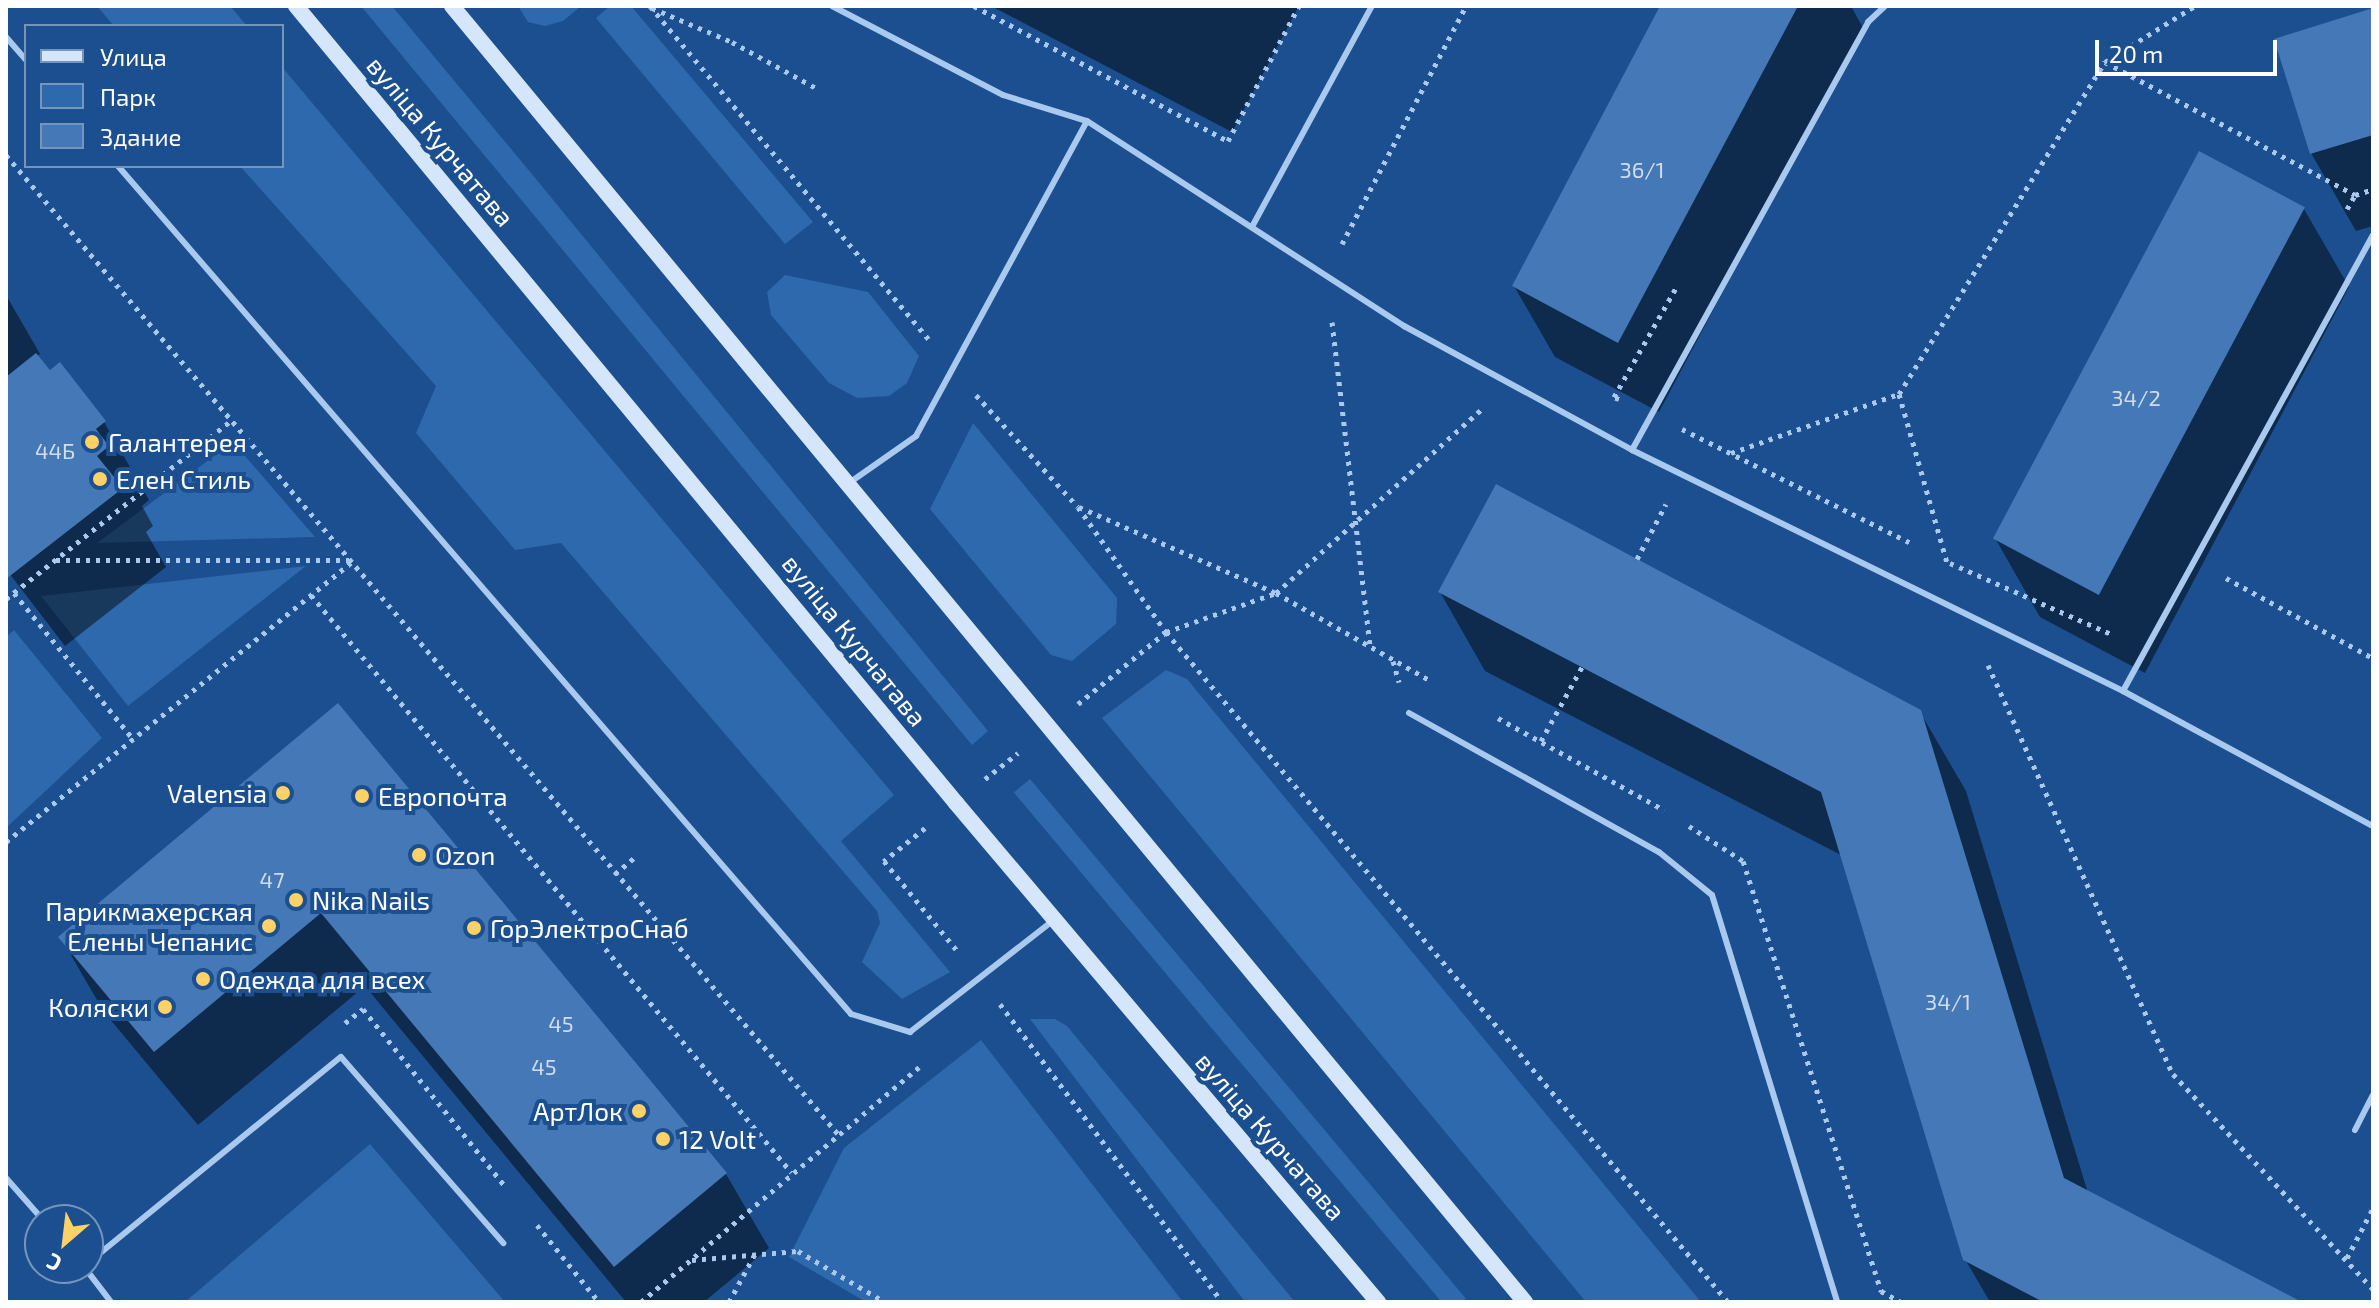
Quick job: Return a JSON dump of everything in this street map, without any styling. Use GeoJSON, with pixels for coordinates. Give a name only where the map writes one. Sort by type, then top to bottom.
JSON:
{"type":"FeatureCollection","features":[{"type":"Feature","properties":{"kind":"main road","name":"вуліца Курчатава"},"geometry":{"type":"LineString","coordinates":[[296,6],[1054,920],[1378,1302]]}},
{"type":"Feature","properties":{"kind":"main road"},"geometry":{"type":"LineString","coordinates":[[452,6],[1525,1302]]}},
{"type":"Feature","properties":{"kind":"lane"},"geometry":{"type":"LineString","coordinates":[[832,6],[1003,95],[1087,121],[1253,225],[1404,326],[1509,384],[1681,475],[2123,691],[2373,826]]}},
{"type":"Feature","properties":{"kind":"lane"},"geometry":{"type":"LineString","coordinates":[[1253,225],[1372,6]]}},
{"type":"Feature","properties":{"kind":"lane"},"geometry":{"type":"LineString","coordinates":[[1632,450],[1868,22],[1885,6]]}},
{"type":"Feature","properties":{"kind":"lane"},"geometry":{"type":"LineString","coordinates":[[6,37],[24,58]]}},
{"type":"Feature","properties":{"kind":"lane"},"geometry":{"type":"LineString","coordinates":[[849,483],[916,436],[1087,121]]}},
{"type":"Feature","properties":{"kind":"lane"},"geometry":{"type":"LineString","coordinates":[[120,168],[851,1014],[910,1032],[1054,920]]}},
{"type":"Feature","properties":{"kind":"lane"},"geometry":{"type":"LineString","coordinates":[[2123,691],[2373,235]]}},
{"type":"Feature","properties":{"kind":"lane"},"geometry":{"type":"LineString","coordinates":[[1409,713],[1659,852],[1712,895],[1837,1302]]}},
{"type":"Feature","properties":{"kind":"lane"},"geometry":{"type":"LineString","coordinates":[[104,1251],[341,1057],[503,1243]]}},
{"type":"Feature","properties":{"kind":"lane"},"geometry":{"type":"LineString","coordinates":[[2355,1130],[2373,1095]]}},
{"type":"Feature","properties":{"kind":"lane"},"geometry":{"type":"LineString","coordinates":[[6,1178],[29,1204]]}},
{"type":"Feature","properties":{"kind":"lane"},"geometry":{"type":"LineString","coordinates":[[98,1284],[111,1302]]}},
{"type":"Feature","properties":{"kind":"path"},"geometry":{"type":"LineString","coordinates":[[974,6],[1228,141],[1299,6]]}},
{"type":"Feature","properties":{"kind":"path"},"geometry":{"type":"LineString","coordinates":[[1370,647],[1326,275],[1466,6]]}},
{"type":"Feature","properties":{"kind":"path"},"geometry":{"type":"LineString","coordinates":[[1919,547],[1730,453],[1899,394],[2105,62],[2195,6]]}},
{"type":"Feature","properties":{"kind":"path"},"geometry":{"type":"LineString","coordinates":[[650,7],[732,42],[816,88]]}},
{"type":"Feature","properties":{"kind":"path"},"geometry":{"type":"LineString","coordinates":[[650,7],[954,371],[1078,507],[1166,632],[1728,1302]]}},
{"type":"Feature","properties":{"kind":"path"},"geometry":{"type":"LineString","coordinates":[[2105,62],[2355,195],[2373,189]]}},
{"type":"Feature","properties":{"kind":"path"},"geometry":{"type":"LineString","coordinates":[[6,155],[838,1134],[641,1302]]}},
{"type":"Feature","properties":{"kind":"path"},"geometry":{"type":"LineString","coordinates":[[1078,507],[1276,593],[1509,384]]}},
{"type":"Feature","properties":{"kind":"path"},"geometry":{"type":"LineString","coordinates":[[1899,394],[1945,560],[1966,616],[2173,1074],[2373,1289]]}},
{"type":"Feature","properties":{"kind":"path"},"geometry":{"type":"LineString","coordinates":[[6,599],[232,420]]}},
{"type":"Feature","properties":{"kind":"path"},"geometry":{"type":"LineString","coordinates":[[1637,559],[1681,475]]}},
{"type":"Feature","properties":{"kind":"path"},"geometry":{"type":"LineString","coordinates":[[1932,554],[2145,649]]}},
{"type":"Feature","properties":{"kind":"path"},"geometry":{"type":"LineString","coordinates":[[56,560],[351,561]]}},
{"type":"Feature","properties":{"kind":"path"},"geometry":{"type":"LineString","coordinates":[[2194,560],[2373,658]]}},
{"type":"Feature","properties":{"kind":"path"},"geometry":{"type":"LineString","coordinates":[[6,842],[351,561]]}},
{"type":"Feature","properties":{"kind":"path"},"geometry":{"type":"LineString","coordinates":[[14,593],[133,739]]}},
{"type":"Feature","properties":{"kind":"path"},"geometry":{"type":"LineString","coordinates":[[311,595],[791,1172]]}},
{"type":"Feature","properties":{"kind":"path"},"geometry":{"type":"LineString","coordinates":[[1541,741],[1582,667]]}},
{"type":"Feature","properties":{"kind":"path"},"geometry":{"type":"LineString","coordinates":[[615,874],[634,858]]}},
{"type":"Feature","properties":{"kind":"path"},"geometry":{"type":"LineString","coordinates":[[998,1002],[1222,1302]]}},
{"type":"Feature","properties":{"kind":"path"},"geometry":{"type":"LineString","coordinates":[[363,1009],[510,1192]]}},
{"type":"Feature","properties":{"kind":"path"},"geometry":{"type":"LineString","coordinates":[[2347,1258],[2373,1208]]}},
{"type":"Feature","properties":{"kind":"path"},"geometry":{"type":"LineString","coordinates":[[530,1217],[599,1302]]}},
{"type":"Feature","properties":{"kind":"path"},"geometry":{"type":"LineString","coordinates":[[691,1260],[798,1251],[885,1302]]}},
{"type":"Feature","properties":{"kind":"path"},"geometry":{"type":"LineString","coordinates":[[729,1302],[755,1254]]}},
{"type":"Feature","properties":{"kind":"path"},"geometry":{"type":"LineString","coordinates":[[1881,1291],[1883,1302]]}},
{"type":"Feature","properties":{"kind":"green space"},"geometry":{"type":"Polygon","coordinates":[[[97,6],[230,6],[245,24],[112,24],[97,6]]]}},
{"type":"Feature","properties":{"kind":"green space"},"geometry":{"type":"Polygon","coordinates":[[[361,6],[392,6],[536,179],[988,731],[972,745],[361,6]]]}},
{"type":"Feature","properties":{"kind":"green space"},"geometry":{"type":"Polygon","coordinates":[[[518,6],[581,6],[563,21],[545,26],[528,22],[518,6]]]}},
{"type":"Feature","properties":{"kind":"green space"},"geometry":{"type":"Polygon","coordinates":[[[610,6],[631,6],[813,222],[785,244],[596,18],[610,6]]]}},
{"type":"Feature","properties":{"kind":"green space"},"geometry":{"type":"Polygon","coordinates":[[[284,69],[894,795],[841,841],[950,972],[902,999],[862,962],[880,923],[877,911],[561,543],[515,550],[416,433],[436,386],[242,168],[284,168],[284,69]]]}},
{"type":"Feature","properties":{"kind":"green space"},"geometry":{"type":"Polygon","coordinates":[[[785,275],[868,292],[919,356],[907,383],[889,396],[857,398],[829,383],[771,315],[767,292],[785,275]]]}},
{"type":"Feature","properties":{"kind":"green space"},"geometry":{"type":"Polygon","coordinates":[[[973,423],[1117,598],[1116,624],[1072,661],[1051,655],[930,509],[973,423]]]}},
{"type":"Feature","properties":{"kind":"green space"},"geometry":{"type":"Polygon","coordinates":[[[233,442],[315,537],[97,543],[233,442]]]}},
{"type":"Feature","properties":{"kind":"green space"},"geometry":{"type":"Polygon","coordinates":[[[306,566],[128,706],[41,596],[306,566]]]}},
{"type":"Feature","properties":{"kind":"green space"},"geometry":{"type":"Polygon","coordinates":[[[14,630],[102,738],[6,828],[6,637],[14,630]]]}},
{"type":"Feature","properties":{"kind":"green space"},"geometry":{"type":"Polygon","coordinates":[[[1166,670],[1187,679],[1701,1302],[1586,1302],[1102,718],[1166,670]]]}},
{"type":"Feature","properties":{"kind":"green space"},"geometry":{"type":"Polygon","coordinates":[[[1030,779],[1466,1298],[1461,1302],[1441,1302],[1014,792],[1030,779]]]}},
{"type":"Feature","properties":{"kind":"green space"},"geometry":{"type":"Polygon","coordinates":[[[1030,1019],[1055,1019],[1067,1026],[1295,1302],[1245,1302],[1030,1019]]]}},
{"type":"Feature","properties":{"kind":"green space"},"geometry":{"type":"Polygon","coordinates":[[[981,1040],[1183,1302],[866,1302],[789,1257],[844,1148],[981,1040]]]}},
{"type":"Feature","properties":{"kind":"green space"},"geometry":{"type":"Polygon","coordinates":[[[370,1144],[505,1302],[185,1302],[370,1144]]]}},
{"type":"Feature","properties":{"kind":"building"},"geometry":{"type":"Polygon","coordinates":[[[1660,6],[1798,6],[1618,343],[1512,286],[1660,6]]]}},
{"type":"Feature","properties":{"kind":"building"},"geometry":{"type":"Polygon","coordinates":[[[2373,8],[2373,135],[2310,154],[2274,39],[2373,8]]]}},
{"type":"Feature","properties":{"kind":"building"},"geometry":{"type":"Polygon","coordinates":[[[2199,151],[2305,207],[2099,595],[1993,539],[2199,151]]]}},
{"type":"Feature","properties":{"kind":"building"},"geometry":{"type":"Polygon","coordinates":[[[36,353],[50,370],[60,362],[106,421],[96,429],[109,446],[97,456],[123,488],[6,579],[6,377],[36,353]]]}},
{"type":"Feature","properties":{"kind":"building"},"geometry":{"type":"Polygon","coordinates":[[[1496,484],[1921,710],[2064,1178],[2302,1302],[2043,1302],[1963,1260],[1821,792],[1438,592],[1496,484]]]}},
{"type":"Feature","properties":{"kind":"building"},"geometry":{"type":"Polygon","coordinates":[[[338,703],[727,1173],[614,1267],[321,913],[154,1052],[58,937],[338,703]]]}},
{"type":"Feature","properties":{"kind":"place","name":"Галантерея"},"geometry":{"type":"Point","coordinates":[92,442]}},
{"type":"Feature","properties":{"kind":"place","name":"Елен Стиль"},"geometry":{"type":"Point","coordinates":[100,479]}},
{"type":"Feature","properties":{"kind":"place","name":"Valensia"},"geometry":{"type":"Point","coordinates":[283,793]}},
{"type":"Feature","properties":{"kind":"place","name":"Европочта"},"geometry":{"type":"Point","coordinates":[362,796]}},
{"type":"Feature","properties":{"kind":"place","name":"Ozon"},"geometry":{"type":"Point","coordinates":[419,855]}},
{"type":"Feature","properties":{"kind":"place","name":"Nika Nails"},"geometry":{"type":"Point","coordinates":[296,900]}},
{"type":"Feature","properties":{"kind":"place","name":"Парикмахерская Елены Чепанис"},"geometry":{"type":"Point","coordinates":[269,926]}},
{"type":"Feature","properties":{"kind":"place","name":"ГорЭлектроСнаб"},"geometry":{"type":"Point","coordinates":[474,928]}},
{"type":"Feature","properties":{"kind":"place","name":"Одежда для всех"},"geometry":{"type":"Point","coordinates":[203,979]}},
{"type":"Feature","properties":{"kind":"place","name":"Коляски"},"geometry":{"type":"Point","coordinates":[165,1007]}},
{"type":"Feature","properties":{"kind":"place","name":"АртЛок"},"geometry":{"type":"Point","coordinates":[639,1111]}},
{"type":"Feature","properties":{"kind":"place","name":"12 Volt"},"geometry":{"type":"Point","coordinates":[663,1139]}}]}
